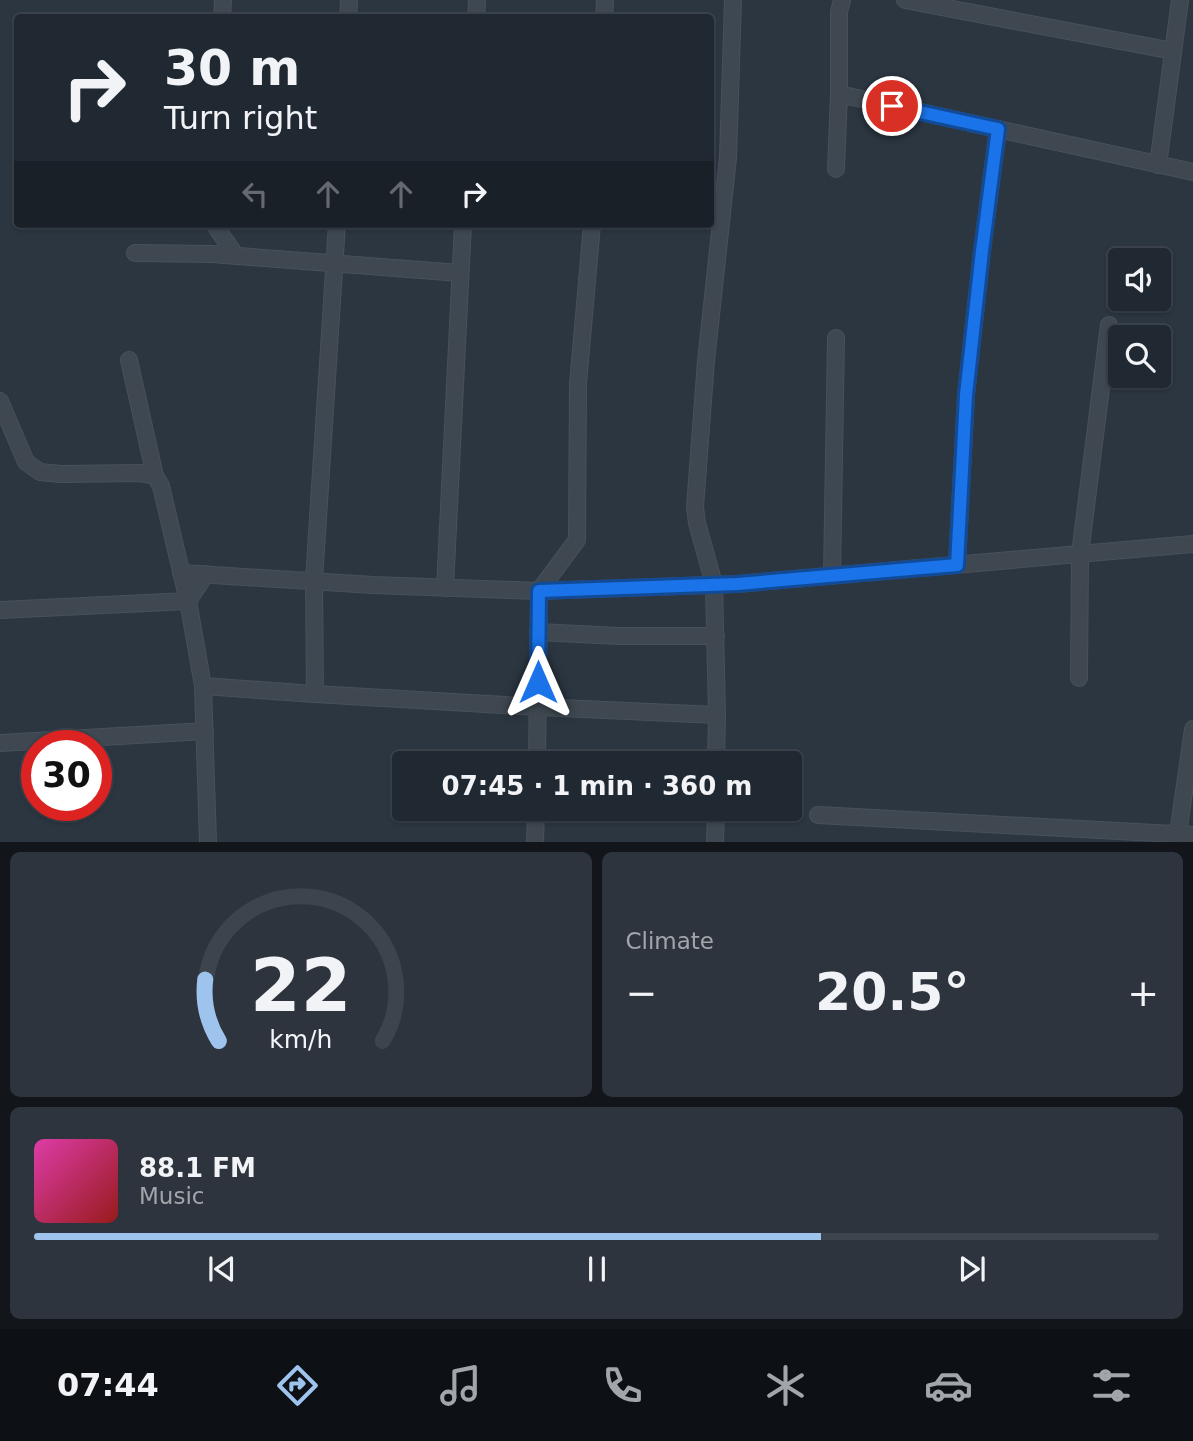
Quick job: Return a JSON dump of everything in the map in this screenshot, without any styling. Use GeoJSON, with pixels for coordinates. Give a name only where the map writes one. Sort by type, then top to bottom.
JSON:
{"type":"FeatureCollection","features":[{"type":"Feature","properties":{"kind":"street"},"geometry":{"type":"LineString","coordinates":[[716,751],[714,584],[695,507],[706,361],[727,158],[733,0]]}},
{"type":"Feature","properties":{"kind":"street"},"geometry":{"type":"LineString","coordinates":[[836,169],[839,12],[842,0]]}},
{"type":"Feature","properties":{"kind":"street"},"geometry":{"type":"LineString","coordinates":[[905,0],[1173,51]]}},
{"type":"Feature","properties":{"kind":"street"},"geometry":{"type":"LineString","coordinates":[[1158,165],[1180,0]]}},
{"type":"Feature","properties":{"kind":"street"},"geometry":{"type":"LineString","coordinates":[[839,94],[1193,172]]}},
{"type":"Feature","properties":{"kind":"street"},"geometry":{"type":"LineString","coordinates":[[957,565],[966,395],[998,129]]}},
{"type":"Feature","properties":{"kind":"street"},"geometry":{"type":"LineString","coordinates":[[212,254],[213,228]]}},
{"type":"Feature","properties":{"kind":"street"},"geometry":{"type":"LineString","coordinates":[[216,228],[236,256]]}},
{"type":"Feature","properties":{"kind":"street"},"geometry":{"type":"LineString","coordinates":[[316,694],[314,580],[337,228]]}},
{"type":"Feature","properties":{"kind":"street"},"geometry":{"type":"LineString","coordinates":[[445,588],[463,228]]}},
{"type":"Feature","properties":{"kind":"street"},"geometry":{"type":"LineString","coordinates":[[537,751],[539,591],[577,540],[578,384],[592,228]]}},
{"type":"Feature","properties":{"kind":"street"},"geometry":{"type":"LineString","coordinates":[[135,253],[212,254],[460,273]]}},
{"type":"Feature","properties":{"kind":"street"},"geometry":{"type":"LineString","coordinates":[[1079,678],[1080,554],[1108,333]]}},
{"type":"Feature","properties":{"kind":"street"},"geometry":{"type":"LineString","coordinates":[[832,576],[836,338]]}},
{"type":"Feature","properties":{"kind":"street"},"geometry":{"type":"LineString","coordinates":[[129,360],[155,476],[161,486],[188,601],[203,687],[208,842]]}},
{"type":"Feature","properties":{"kind":"street"},"geometry":{"type":"LineString","coordinates":[[0,401],[26,462],[40,472],[140,473],[155,476]]}},
{"type":"Feature","properties":{"kind":"street"},"geometry":{"type":"LineString","coordinates":[[181,573],[373,585],[539,591],[832,576],[1193,544]]}},
{"type":"Feature","properties":{"kind":"street"},"geometry":{"type":"LineString","coordinates":[[188,601],[206,574]]}},
{"type":"Feature","properties":{"kind":"street"},"geometry":{"type":"LineString","coordinates":[[0,610],[188,601]]}},
{"type":"Feature","properties":{"kind":"street"},"geometry":{"type":"LineString","coordinates":[[538,632],[619,636],[716,636]]}},
{"type":"Feature","properties":{"kind":"street"},"geometry":{"type":"LineString","coordinates":[[203,687],[717,715]]}},
{"type":"Feature","properties":{"kind":"street"},"geometry":{"type":"LineString","coordinates":[[818,815],[1186,835],[1193,729]]}},
{"type":"Feature","properties":{"kind":"street"},"geometry":{"type":"LineString","coordinates":[[0,743],[205,731]]}},
{"type":"Feature","properties":{"kind":"street"},"geometry":{"type":"LineString","coordinates":[[535,842],[536,821]]}},
{"type":"Feature","properties":{"kind":"street"},"geometry":{"type":"LineString","coordinates":[[715,842],[716,821]]}},
{"type":"Feature","properties":{"kind":"route"},"geometry":{"type":"LineString","coordinates":[[538,682],[539,591],[737,584],[957,565],[966,395],[998,129],[892,106]]}}]}
